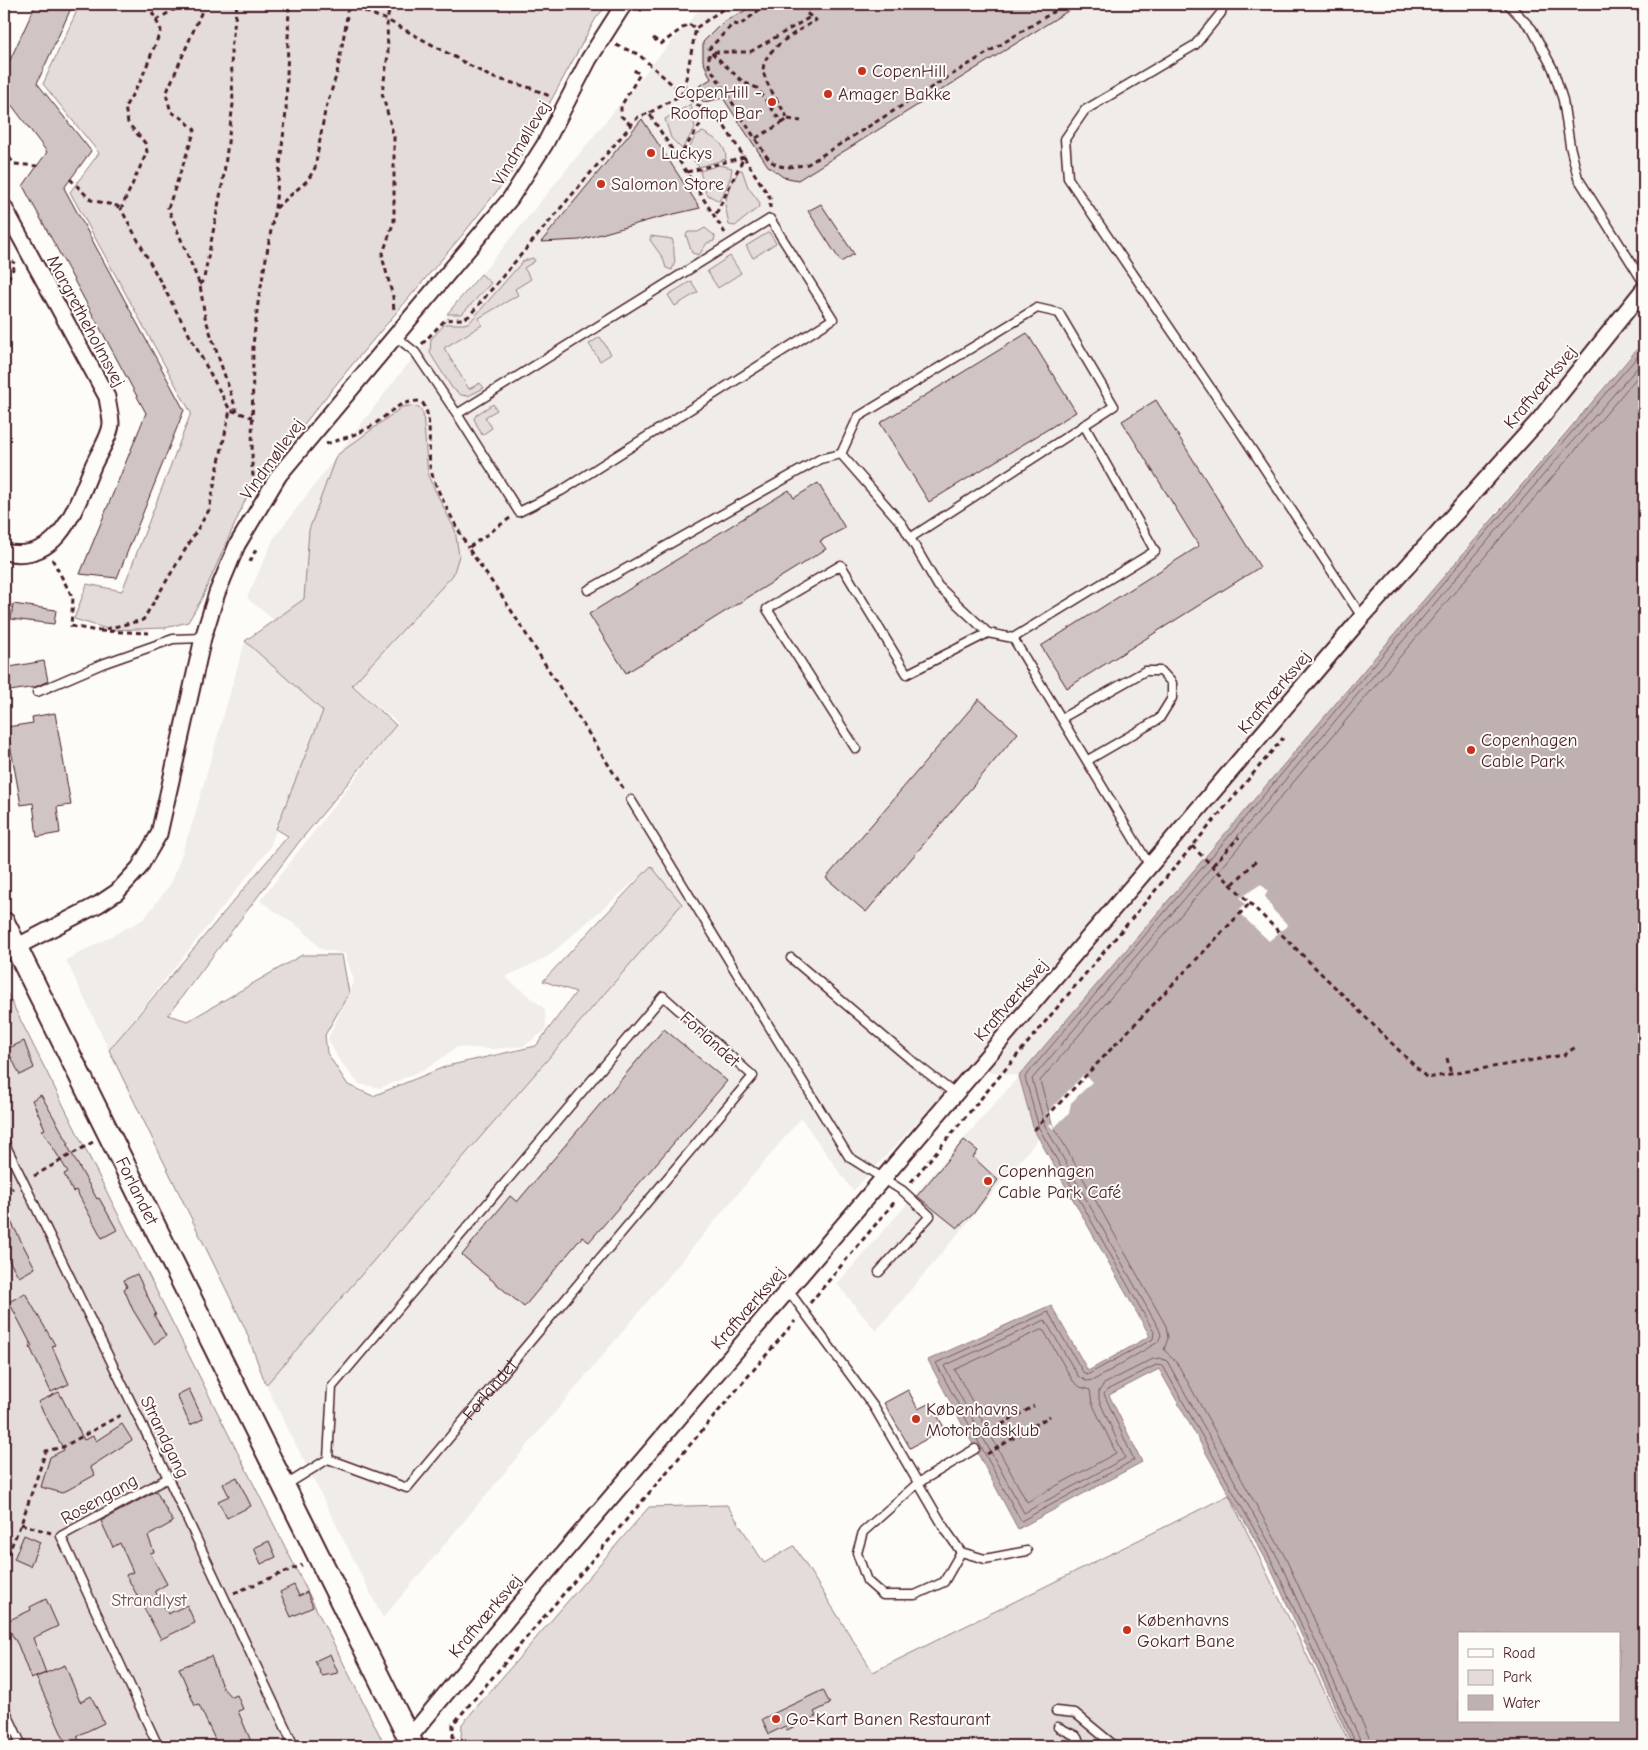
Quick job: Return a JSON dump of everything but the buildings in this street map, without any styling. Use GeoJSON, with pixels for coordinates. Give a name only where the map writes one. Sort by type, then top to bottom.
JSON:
{"type":"FeatureCollection","features":[{"type":"Feature","properties":{"kind":"street","name":"Vindmøllevej"},"geometry":{"type":"LineString","coordinates":[[16,947],[99,904],[117,892],[139,868],[159,834],[203,638],[217,593],[237,545],[279,475],[510,199],[545,144],[601,39],[624,4]]}},
{"type":"Feature","properties":{"kind":"street","name":"Margretheholmsvej"},"geometry":{"type":"LineString","coordinates":[[4,207],[107,397],[111,425],[76,506],[58,537],[35,552],[19,555],[4,552]]}},
{"type":"Feature","properties":{"kind":"street","name":"Kraftværksvej"},"geometry":{"type":"LineString","coordinates":[[411,1742],[514,1611],[1362,617],[1540,419],[1644,289]]}},
{"type":"Feature","properties":{"kind":"street","name":"Forlandet"},"geometry":{"type":"LineString","coordinates":[[4,923],[411,1742]]}},
{"type":"Feature","properties":{"kind":"lane"},"geometry":{"type":"LineString","coordinates":[[1223,4],[1221,13],[1195,45],[1085,110],[1066,139],[1068,178],[1234,422],[1362,617]]}},
{"type":"Feature","properties":{"kind":"lane"},"geometry":{"type":"LineString","coordinates":[[1508,4],[1532,29],[1553,69],[1563,100],[1570,146],[1578,178],[1644,282]]}},
{"type":"Feature","properties":{"kind":"lane"},"geometry":{"type":"LineString","coordinates":[[1639,4],[1644,12]]}},
{"type":"Feature","properties":{"kind":"lane"},"geometry":{"type":"LineString","coordinates":[[395,336],[415,352],[458,414],[519,512],[561,491],[834,318],[770,219],[458,414]]}},
{"type":"Feature","properties":{"kind":"lane"},"geometry":{"type":"LineString","coordinates":[[841,454],[858,417],[1036,308],[1060,313],[1114,406],[910,538]]}},
{"type":"Feature","properties":{"kind":"lane"},"geometry":{"type":"LineString","coordinates":[[841,454],[902,524],[938,586],[988,633],[1013,638],[1155,551],[1084,425]]}},
{"type":"Feature","properties":{"kind":"lane"},"geometry":{"type":"LineString","coordinates":[[588,590],[820,459],[841,454]]}},
{"type":"Feature","properties":{"kind":"lane"},"geometry":{"type":"LineString","coordinates":[[856,749],[767,609],[841,564],[907,674],[988,633]]}},
{"type":"Feature","properties":{"kind":"lane"},"geometry":{"type":"LineString","coordinates":[[37,692],[102,664],[173,639],[203,638]]}},
{"type":"Feature","properties":{"kind":"lane"},"geometry":{"type":"LineString","coordinates":[[1013,638],[1150,866]]}},
{"type":"Feature","properties":{"kind":"lane"},"geometry":{"type":"LineString","coordinates":[[1062,718],[1145,671],[1161,671],[1172,683],[1172,698],[1159,719],[1088,760]]}},
{"type":"Feature","properties":{"kind":"lane"},"geometry":{"type":"LineString","coordinates":[[630,800],[849,1157],[903,1191],[930,1216],[879,1272]]}},
{"type":"Feature","properties":{"kind":"lane"},"geometry":{"type":"LineString","coordinates":[[791,958],[916,1064],[956,1094]]}},
{"type":"Feature","properties":{"kind":"lane","name":"Forlandet"},"geometry":{"type":"LineString","coordinates":[[663,996],[752,1076],[407,1488],[328,1459],[332,1387],[663,996]]}},
{"type":"Feature","properties":{"kind":"lane","name":"Strandgang"},"geometry":{"type":"LineString","coordinates":[[4,1142],[168,1478],[294,1746]]}},
{"type":"Feature","properties":{"kind":"lane"},"geometry":{"type":"LineString","coordinates":[[788,1290],[874,1406],[918,1483],[961,1552],[985,1559],[1027,1552]]}},
{"type":"Feature","properties":{"kind":"lane"},"geometry":{"type":"LineString","coordinates":[[961,1552],[944,1582],[915,1596],[883,1595],[866,1581],[857,1553],[863,1532],[918,1483],[975,1449]]}},
{"type":"Feature","properties":{"kind":"lane"},"geometry":{"type":"LineString","coordinates":[[284,1486],[328,1459]]}},
{"type":"Feature","properties":{"kind":"lane","name":"Rosengang"},"geometry":{"type":"LineString","coordinates":[[158,1746],[61,1536],[168,1478]]}},
{"type":"Feature","properties":{"kind":"lane"},"geometry":{"type":"LineString","coordinates":[[4,1707],[22,1746]]}},
{"type":"Feature","properties":{"kind":"lane"},"geometry":{"type":"LineString","coordinates":[[1056,1711],[1075,1713],[1115,1746]]}},
{"type":"Feature","properties":{"kind":"lane"},"geometry":{"type":"LineString","coordinates":[[1058,1727],[1076,1736],[1082,1746]]}},
{"type":"Feature","properties":{"kind":"path"},"geometry":{"type":"LineString","coordinates":[[121,209],[147,152],[145,143],[128,124],[125,107],[141,80],[161,30],[148,4]]}},
{"type":"Feature","properties":{"kind":"path"},"geometry":{"type":"LineString","coordinates":[[156,20],[184,4]]}},
{"type":"Feature","properties":{"kind":"path"},"geometry":{"type":"LineString","coordinates":[[205,4],[166,94],[171,112],[182,118],[195,130],[168,208],[200,286],[205,317],[237,412]]}},
{"type":"Feature","properties":{"kind":"path"},"geometry":{"type":"LineString","coordinates":[[200,286],[204,278],[223,181],[233,104],[231,50],[237,4]]}},
{"type":"Feature","properties":{"kind":"path"},"geometry":{"type":"LineString","coordinates":[[269,490],[254,482],[252,417],[253,345],[258,303],[275,208],[286,112],[289,4]]}},
{"type":"Feature","properties":{"kind":"path"},"geometry":{"type":"LineString","coordinates":[[275,208],[308,180],[315,168],[325,111],[337,72],[348,4],[387,20],[491,77],[531,88],[566,104]]}},
{"type":"Feature","properties":{"kind":"path"},"geometry":{"type":"LineString","coordinates":[[391,4],[387,20],[388,55],[382,93],[394,137],[394,220],[382,256],[393,297],[395,336]]}},
{"type":"Feature","properties":{"kind":"path"},"geometry":{"type":"LineString","coordinates":[[634,18],[645,4]]}},
{"type":"Feature","properties":{"kind":"path"},"geometry":{"type":"LineString","coordinates":[[415,352],[445,320],[464,319],[469,316],[638,117],[683,94],[696,28],[730,4]]}},
{"type":"Feature","properties":{"kind":"path"},"geometry":{"type":"LineString","coordinates":[[767,4],[740,25],[732,24],[709,49],[711,52],[709,66],[773,163],[783,168],[808,164],[1066,4]]}},
{"type":"Feature","properties":{"kind":"path"},"geometry":{"type":"LineString","coordinates":[[788,119],[763,72],[765,61],[774,48],[816,20],[806,13],[810,4]]}},
{"type":"Feature","properties":{"kind":"path"},"geometry":{"type":"LineString","coordinates":[[711,52],[750,52],[812,16]]}},
{"type":"Feature","properties":{"kind":"path"},"geometry":{"type":"LineString","coordinates":[[653,38],[660,44],[688,24],[696,28]]}},
{"type":"Feature","properties":{"kind":"path"},"geometry":{"type":"LineString","coordinates":[[613,50],[620,38]]}},
{"type":"Feature","properties":{"kind":"path"},"geometry":{"type":"LineString","coordinates":[[601,39],[638,54],[683,94],[723,124],[770,198],[770,219]]}},
{"type":"Feature","properties":{"kind":"path"},"geometry":{"type":"LineString","coordinates":[[711,52],[743,82],[757,88],[782,123]]}},
{"type":"Feature","properties":{"kind":"path"},"geometry":{"type":"LineString","coordinates":[[631,125],[621,116],[621,106],[640,74],[632,69]]}},
{"type":"Feature","properties":{"kind":"path"},"geometry":{"type":"LineString","coordinates":[[678,159],[708,112]]}},
{"type":"Feature","properties":{"kind":"path"},"geometry":{"type":"LineString","coordinates":[[649,113],[732,243]]}},
{"type":"Feature","properties":{"kind":"path"},"geometry":{"type":"LineString","coordinates":[[756,138],[788,119],[801,121]]}},
{"type":"Feature","properties":{"kind":"path"},"geometry":{"type":"LineString","coordinates":[[4,150],[14,164],[37,166]]}},
{"type":"Feature","properties":{"kind":"path"},"geometry":{"type":"LineString","coordinates":[[687,172],[744,156]]}},
{"type":"Feature","properties":{"kind":"path"},"geometry":{"type":"LineString","coordinates":[[715,216],[744,156]]}},
{"type":"Feature","properties":{"kind":"path"},"geometry":{"type":"LineString","coordinates":[[45,547],[73,598],[71,626],[97,631],[143,620],[209,510],[230,410],[121,209],[117,206],[91,200],[70,179]]}},
{"type":"Feature","properties":{"kind":"path"},"geometry":{"type":"LineString","coordinates":[[4,287],[25,245]]}},
{"type":"Feature","properties":{"kind":"path"},"geometry":{"type":"LineString","coordinates":[[4,257],[16,263]]}},
{"type":"Feature","properties":{"kind":"path"},"geometry":{"type":"LineString","coordinates":[[329,438],[324,445],[348,437],[371,426],[399,404],[421,401],[427,416],[430,468],[468,548],[504,599],[630,800]]}},
{"type":"Feature","properties":{"kind":"path"},"geometry":{"type":"LineString","coordinates":[[230,410],[252,417]]}},
{"type":"Feature","properties":{"kind":"path"},"geometry":{"type":"LineString","coordinates":[[468,548],[519,512]]}},
{"type":"Feature","properties":{"kind":"path"},"geometry":{"type":"LineString","coordinates":[[248,566],[259,542]]}},
{"type":"Feature","properties":{"kind":"path"},"geometry":{"type":"LineString","coordinates":[[457,1746],[453,1738],[453,1724],[803,1311],[1288,732]]}},
{"type":"Feature","properties":{"kind":"path"},"geometry":{"type":"LineString","coordinates":[[1213,865],[1239,837]]}},
{"type":"Feature","properties":{"kind":"path"},"geometry":{"type":"LineString","coordinates":[[1192,846],[1233,884],[1278,933],[1427,1078],[1564,1055],[1577,1046]]}},
{"type":"Feature","properties":{"kind":"path"},"geometry":{"type":"LineString","coordinates":[[1233,884],[1257,860]]}},
{"type":"Feature","properties":{"kind":"path"},"geometry":{"type":"LineString","coordinates":[[1034,1130],[1251,902]]}},
{"type":"Feature","properties":{"kind":"path"},"geometry":{"type":"LineString","coordinates":[[1448,1058],[1451,1074]]}},
{"type":"Feature","properties":{"kind":"path"},"geometry":{"type":"LineString","coordinates":[[4,1194],[109,1133]]}},
{"type":"Feature","properties":{"kind":"path"},"geometry":{"type":"LineString","coordinates":[[971,1441],[1034,1406]]}},
{"type":"Feature","properties":{"kind":"path"},"geometry":{"type":"LineString","coordinates":[[4,1563],[21,1524],[46,1451],[63,1447],[134,1408]]}},
{"type":"Feature","properties":{"kind":"path"},"geometry":{"type":"LineString","coordinates":[[980,1458],[1050,1416]]}},
{"type":"Feature","properties":{"kind":"path"},"geometry":{"type":"LineString","coordinates":[[21,1524],[61,1536]]}},
{"type":"Feature","properties":{"kind":"path"},"geometry":{"type":"LineString","coordinates":[[224,1597],[319,1557]]}},
{"type":"Feature","properties":{"kind":"shaded area"},"geometry":{"type":"Polygon","coordinates":[[[704,4],[1644,4],[1644,349],[1637,348],[1547,452],[1206,859],[1034,1130],[1039,1138],[876,1331],[837,1284],[1019,1076],[968,1068],[853,1191],[801,1118],[383,1618],[266,1385],[682,904],[651,867],[547,957],[505,977],[545,1009],[546,1030],[524,1046],[494,1049],[457,1047],[429,1067],[381,1088],[359,1084],[339,1060],[328,1039],[354,980],[345,954],[321,949],[303,930],[260,901],[398,723],[247,598],[274,538],[391,385],[655,61],[704,4]]]}},
{"type":"Feature","properties":{"kind":"shaded area"},"geometry":{"type":"Polygon","coordinates":[[[245,641],[323,711],[269,849],[109,1050],[66,960],[144,919],[172,882],[194,818],[245,641]]]}},
{"type":"Feature","properties":{"kind":"green space"},"geometry":{"type":"Polygon","coordinates":[[[80,4],[608,4],[596,18],[512,172],[464,233],[351,366],[249,492],[201,600],[188,622],[165,628],[111,630],[74,619],[87,584],[122,591],[191,413],[70,192],[99,153],[43,84],[80,4]]]}},
{"type":"Feature","properties":{"kind":"green space"},"geometry":{"type":"Polygon","coordinates":[[[691,104],[695,128],[682,149],[671,138],[665,119],[691,104]]]}},
{"type":"Feature","properties":{"kind":"green space"},"geometry":{"type":"Polygon","coordinates":[[[703,132],[716,139],[722,145],[726,159],[699,167],[687,152],[696,135],[703,132]]]}},
{"type":"Feature","properties":{"kind":"green space"},"geometry":{"type":"Polygon","coordinates":[[[719,165],[732,168],[729,181],[719,201],[706,194],[700,171],[719,165]]]}},
{"type":"Feature","properties":{"kind":"green space"},"geometry":{"type":"Polygon","coordinates":[[[739,170],[742,170],[748,187],[760,203],[759,207],[735,226],[729,225],[725,204],[729,189],[739,170]]]}},
{"type":"Feature","properties":{"kind":"green space"},"geometry":{"type":"Polygon","coordinates":[[[705,228],[715,236],[714,241],[707,243],[699,255],[692,253],[686,235],[688,232],[698,232],[705,228]]]}},
{"type":"Feature","properties":{"kind":"green space"},"geometry":{"type":"Polygon","coordinates":[[[769,232],[776,243],[753,258],[746,246],[769,232]]]}},
{"type":"Feature","properties":{"kind":"green space"},"geometry":{"type":"Polygon","coordinates":[[[651,236],[672,239],[675,261],[672,270],[666,268],[663,258],[650,240],[651,236]]]}},
{"type":"Feature","properties":{"kind":"green space"},"geometry":{"type":"Polygon","coordinates":[[[730,256],[741,273],[718,288],[707,271],[730,256]]]}},
{"type":"Feature","properties":{"kind":"green space"},"geometry":{"type":"Polygon","coordinates":[[[533,258],[535,261],[524,268],[531,279],[515,289],[518,295],[479,318],[482,325],[444,348],[469,389],[480,383],[484,388],[468,396],[461,395],[452,388],[430,353],[431,339],[445,324],[464,324],[470,322],[523,261],[533,258]]]}},
{"type":"Feature","properties":{"kind":"green space"},"geometry":{"type":"Polygon","coordinates":[[[481,274],[491,283],[462,314],[447,314],[481,274]]]}},
{"type":"Feature","properties":{"kind":"green space"},"geometry":{"type":"Polygon","coordinates":[[[691,281],[698,292],[675,306],[668,295],[691,281]]]}},
{"type":"Feature","properties":{"kind":"green space"},"geometry":{"type":"Polygon","coordinates":[[[600,337],[611,354],[600,361],[589,344],[600,337]]]}},
{"type":"Feature","properties":{"kind":"green space"},"geometry":{"type":"Polygon","coordinates":[[[493,404],[497,410],[485,417],[492,428],[482,435],[474,419],[476,415],[493,404]]]}},
{"type":"Feature","properties":{"kind":"green space"},"geometry":{"type":"Polygon","coordinates":[[[402,407],[419,407],[423,413],[428,476],[455,530],[459,556],[453,575],[352,685],[396,725],[299,842],[168,1015],[188,1021],[302,955],[342,955],[349,993],[325,1035],[327,1053],[348,1085],[373,1096],[447,1066],[536,1046],[576,992],[543,981],[651,866],[682,904],[266,1385],[245,1328],[109,1050],[288,836],[276,829],[323,711],[245,641],[304,599],[309,530],[336,456],[402,407]]]}},
{"type":"Feature","properties":{"kind":"green space","name":"Strandlyst"},"geometry":{"type":"Polygon","coordinates":[[[4,987],[385,1746],[4,1746],[4,1535],[8,1527],[7,1377],[4,1374],[4,987]]]}},
{"type":"Feature","properties":{"kind":"green space","name":"Københavns Gokart Bane"},"geometry":{"type":"Polygon","coordinates":[[[1229,1495],[1351,1746],[465,1746],[461,1737],[462,1724],[649,1507],[727,1505],[764,1563],[794,1546],[873,1672],[1229,1495]]]}},
{"type":"Feature","properties":{"kind":"water"},"geometry":{"type":"Polygon","coordinates":[[[1638,348],[1644,349],[1644,1746],[1353,1746],[1269,1565],[1159,1369],[1109,1395],[1142,1462],[1018,1529],[928,1360],[1051,1305],[1088,1371],[1150,1336],[1034,1130],[1019,1076],[1638,348]]]}},
{"type":"Feature","properties":{"kind":"pier"},"geometry":{"type":"Polygon","coordinates":[[[1261,884],[1268,891],[1265,896],[1274,911],[1288,925],[1269,941],[1238,912],[1245,904],[1240,898],[1261,884]]]}},
{"type":"Feature","properties":{"kind":"pier"},"geometry":{"type":"Polygon","coordinates":[[[1084,1074],[1092,1082],[1071,1103],[1069,1113],[1053,1129],[1049,1125],[1052,1122],[1046,1114],[1084,1074]]]}},
{"type":"Feature","properties":{"kind":"place","name":"CopenHill"},"geometry":{"type":"Point","coordinates":[862,71]}},
{"type":"Feature","properties":{"kind":"place","name":"Amager Bakke"},"geometry":{"type":"Point","coordinates":[828,94]}},
{"type":"Feature","properties":{"kind":"place","name":"CopenHill - Rooftop Bar"},"geometry":{"type":"Point","coordinates":[772,102]}},
{"type":"Feature","properties":{"kind":"place","name":"Luckys"},"geometry":{"type":"Point","coordinates":[651,153]}},
{"type":"Feature","properties":{"kind":"place","name":"Salomon Store"},"geometry":{"type":"Point","coordinates":[601,184]}},
{"type":"Feature","properties":{"kind":"place","name":"Copenhagen Cable Park"},"geometry":{"type":"Point","coordinates":[1471,750]}},
{"type":"Feature","properties":{"kind":"place","name":"Copenhagen Cable Park Café"},"geometry":{"type":"Point","coordinates":[988,1181]}},
{"type":"Feature","properties":{"kind":"place","name":"Københavns Motorbådsklub"},"geometry":{"type":"Point","coordinates":[916,1419]}},
{"type":"Feature","properties":{"kind":"place","name":"Københavns Gokart Bane"},"geometry":{"type":"Point","coordinates":[1127,1630]}},
{"type":"Feature","properties":{"kind":"place","name":"Go-Kart Banen Restaurant"},"geometry":{"type":"Point","coordinates":[776,1719]}}]}
